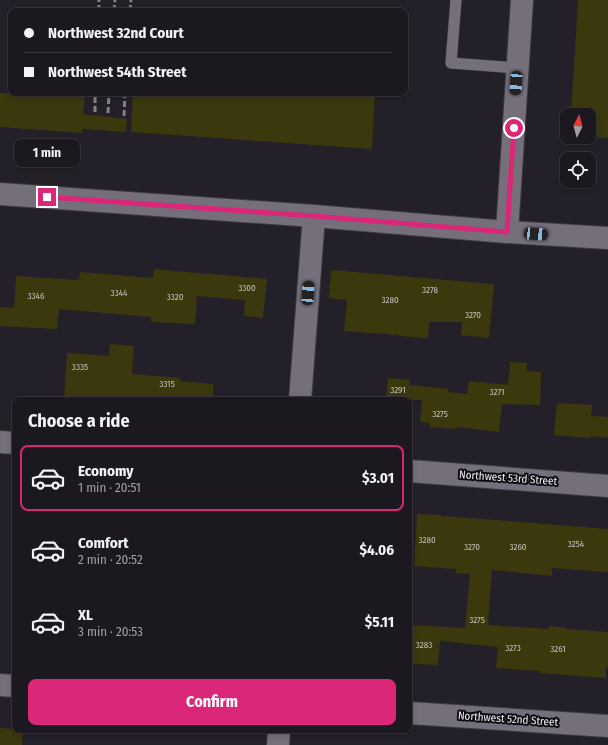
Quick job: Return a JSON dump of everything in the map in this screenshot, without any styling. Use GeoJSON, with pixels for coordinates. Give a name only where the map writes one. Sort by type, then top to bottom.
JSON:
{"type":"FeatureCollection","features":[{"type":"Feature","properties":{"kind":"street"},"geometry":{"type":"LineString","coordinates":[[507,232],[522,0]]}},
{"type":"Feature","properties":{"kind":"street"},"geometry":{"type":"LineString","coordinates":[[0,194],[314,216],[507,232],[608,238]]}},
{"type":"Feature","properties":{"kind":"street"},"geometry":{"type":"LineString","coordinates":[[300,397],[314,216]]}},
{"type":"Feature","properties":{"kind":"street"},"geometry":{"type":"LineString","coordinates":[[0,442],[12,443]]}},
{"type":"Feature","properties":{"kind":"street","name":"Northwest 53rd Street"},"geometry":{"type":"LineString","coordinates":[[412,471],[608,486]]}},
{"type":"Feature","properties":{"kind":"street"},"geometry":{"type":"LineString","coordinates":[[0,685],[12,686]]}},
{"type":"Feature","properties":{"kind":"street","name":"Northwest 52nd Street"},"geometry":{"type":"LineString","coordinates":[[412,713],[608,726]]}},
{"type":"Feature","properties":{"kind":"street"},"geometry":{"type":"LineString","coordinates":[[278,745],[279,733]]}},
{"type":"Feature","properties":{"kind":"lane"},"geometry":{"type":"LineString","coordinates":[[456,0],[451,63],[517,68]]}},
{"type":"Feature","properties":{"kind":"building"},"geometry":{"type":"Polygon","coordinates":[[[578,0],[608,0],[608,138],[596,137],[596,108],[571,108],[578,0]]]}},
{"type":"Feature","properties":{"kind":"building"},"geometry":{"type":"Polygon","coordinates":[[[0,93],[8,93],[8,96],[85,96],[83,114],[127,119],[126,132],[82,129],[82,133],[0,127],[0,93]]]}},
{"type":"Feature","properties":{"kind":"building"},"geometry":{"type":"Polygon","coordinates":[[[133,96],[375,96],[372,149],[131,132],[133,96]]]}},
{"type":"Feature","properties":{"kind":"building"},"geometry":{"type":"Polygon","coordinates":[[[154,269],[267,279],[263,318],[244,316],[245,300],[197,296],[195,324],[151,322],[151,317],[59,309],[57,329],[0,326],[0,307],[14,308],[16,276],[79,280],[80,272],[153,278],[154,269]]]}},
{"type":"Feature","properties":{"kind":"building"},"geometry":{"type":"Polygon","coordinates":[[[331,270],[494,284],[489,338],[461,335],[462,322],[429,322],[428,338],[344,331],[347,300],[329,298],[331,270]]]}},
{"type":"Feature","properties":{"kind":"building"},"geometry":{"type":"Polygon","coordinates":[[[110,344],[134,346],[132,374],[180,378],[180,381],[213,384],[213,397],[64,397],[67,353],[109,356],[110,344]]]}},
{"type":"Feature","properties":{"kind":"building"},"geometry":{"type":"Polygon","coordinates":[[[510,362],[527,363],[527,371],[541,372],[540,405],[502,404],[499,432],[457,427],[457,429],[430,427],[430,423],[420,422],[422,400],[412,400],[412,397],[386,397],[388,378],[410,380],[409,385],[448,389],[448,392],[467,394],[469,381],[508,385],[510,362]]]}},
{"type":"Feature","properties":{"kind":"building"},"geometry":{"type":"Polygon","coordinates":[[[557,403],[592,405],[591,416],[608,417],[608,438],[554,435],[557,403]]]}},
{"type":"Feature","properties":{"kind":"building"},"geometry":{"type":"Polygon","coordinates":[[[417,514],[608,529],[608,572],[552,568],[552,576],[492,570],[488,625],[548,629],[549,626],[608,632],[608,667],[606,667],[606,678],[496,668],[498,647],[440,641],[438,665],[412,664],[412,625],[465,628],[470,574],[456,573],[456,569],[414,566],[417,514]]]}},
{"type":"Feature","properties":{"kind":"building"},"geometry":{"type":"Polygon","coordinates":[[[0,728],[12,729],[12,733],[23,733],[22,745],[0,745],[0,728]]]}},
{"type":"Feature","properties":{"kind":"railway"},"geometry":{"type":"LineString","coordinates":[[99,0],[99,8]]}},
{"type":"Feature","properties":{"kind":"railway"},"geometry":{"type":"LineString","coordinates":[[114,8],[115,0]]}},
{"type":"Feature","properties":{"kind":"railway"},"geometry":{"type":"LineString","coordinates":[[130,8],[131,0]]}},
{"type":"Feature","properties":{"kind":"railway"},"geometry":{"type":"LineString","coordinates":[[95,96],[95,112]]}},
{"type":"Feature","properties":{"kind":"railway"},"geometry":{"type":"LineString","coordinates":[[108,113],[109,96]]}},
{"type":"Feature","properties":{"kind":"railway"},"geometry":{"type":"LineString","coordinates":[[124,116],[125,96]]}},
{"type":"Feature","properties":{"kind":"route"},"geometry":{"type":"LineString","coordinates":[[47,197],[314,216],[507,232],[514,128]]}}]}
